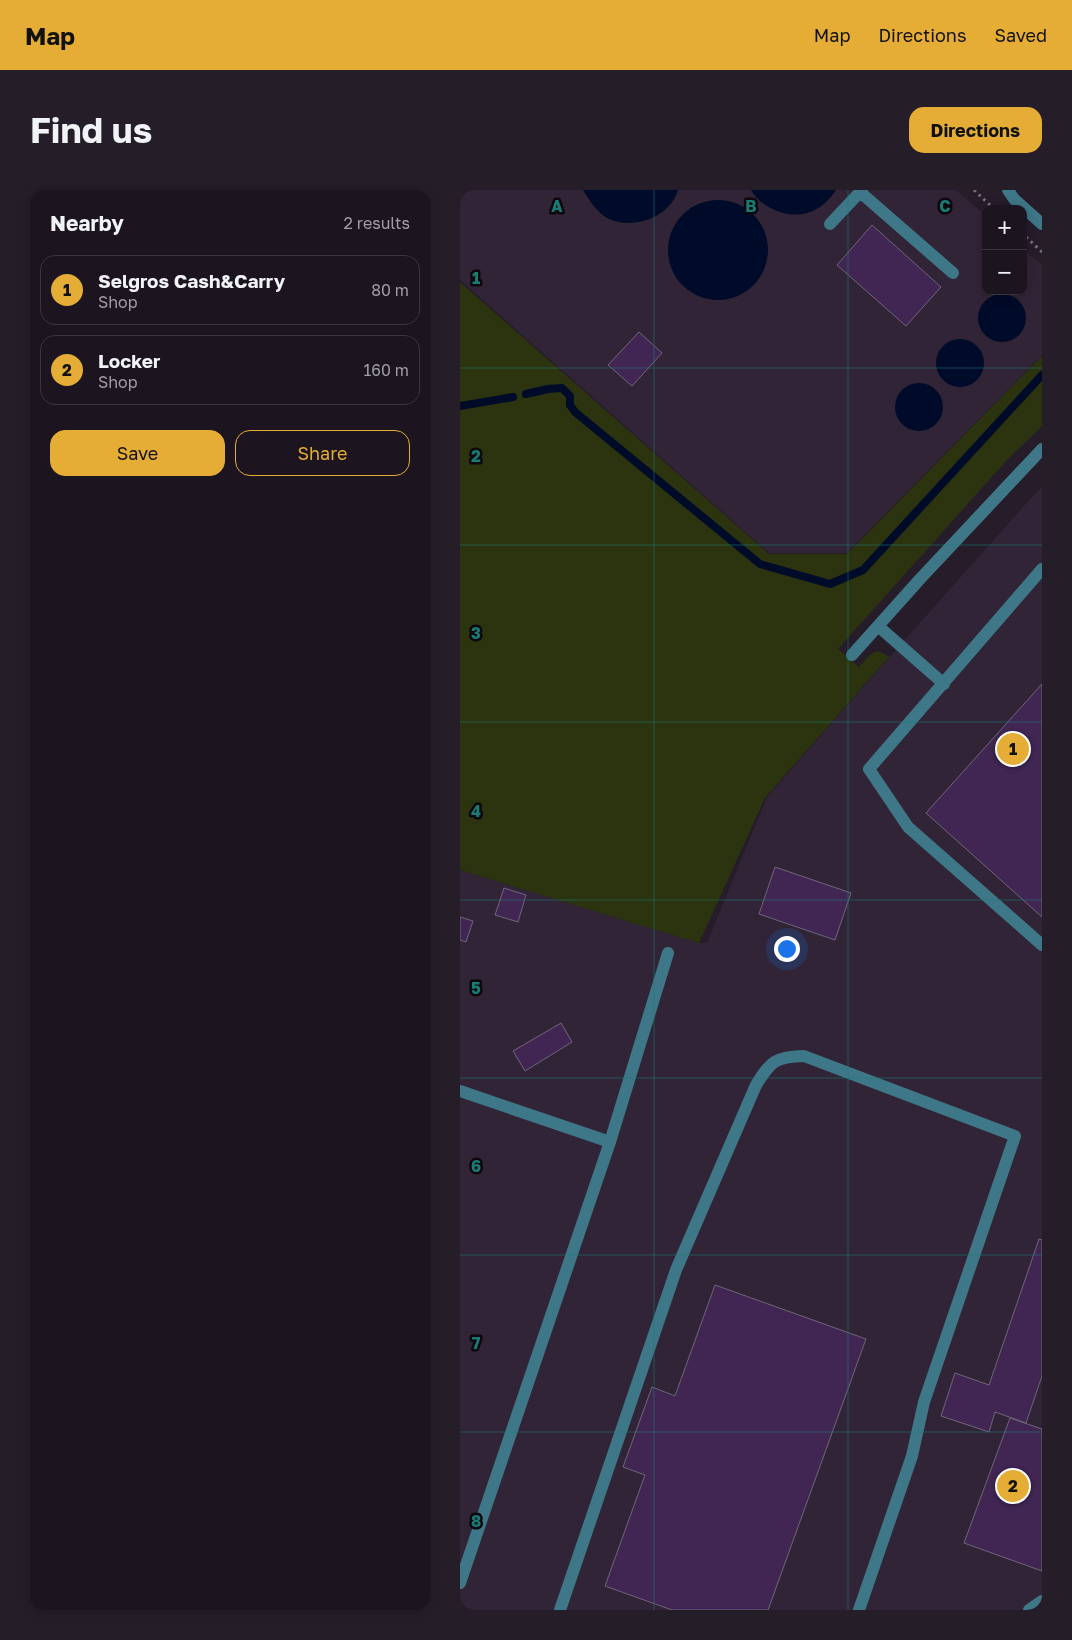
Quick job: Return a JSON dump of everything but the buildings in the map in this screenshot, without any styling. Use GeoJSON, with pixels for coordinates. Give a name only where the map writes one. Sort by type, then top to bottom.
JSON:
{"type":"FeatureCollection","features":[{"type":"Feature","properties":{"kind":"street"},"geometry":{"type":"LineString","coordinates":[[1008,190],[1014,199],[1042,224]]}},
{"type":"Feature","properties":{"kind":"street"},"geometry":{"type":"LineString","coordinates":[[830,224],[861,191],[953,273]]}},
{"type":"Feature","properties":{"kind":"street"},"geometry":{"type":"LineString","coordinates":[[852,655],[920,579],[1042,449]]}},
{"type":"Feature","properties":{"kind":"street"},"geometry":{"type":"LineString","coordinates":[[1042,569],[869,769],[908,827],[1042,945]]}},
{"type":"Feature","properties":{"kind":"street"},"geometry":{"type":"LineString","coordinates":[[878,626],[944,684]]}},
{"type":"Feature","properties":{"kind":"street"},"geometry":{"type":"LineString","coordinates":[[460,1583],[610,1142],[668,953]]}},
{"type":"Feature","properties":{"kind":"street"},"geometry":{"type":"LineString","coordinates":[[560,1610],[676,1270],[756,1085],[768,1067],[785,1057],[804,1056],[1015,1136],[924,1402],[912,1456],[859,1610]]}},
{"type":"Feature","properties":{"kind":"street"},"geometry":{"type":"LineString","coordinates":[[460,1090],[610,1142]]}},
{"type":"Feature","properties":{"kind":"street"},"geometry":{"type":"LineString","coordinates":[[1030,1610],[1042,1601]]}},
{"type":"Feature","properties":{"kind":"path"},"geometry":{"type":"LineString","coordinates":[[974,190],[990,205]]}},
{"type":"Feature","properties":{"kind":"path"},"geometry":{"type":"LineString","coordinates":[[1027,239],[1042,252]]}},
{"type":"Feature","properties":{"kind":"shaded area"},"geometry":{"type":"Polygon","coordinates":[[[460,190],[956,190],[982,213],[982,295],[1027,295],[1027,252],[1042,265],[1042,355],[847,553],[769,553],[460,280],[460,190]]]}},
{"type":"Feature","properties":{"kind":"shaded area"},"geometry":{"type":"Polygon","coordinates":[[[1042,486],[1042,1610],[460,1610],[460,870],[699,943],[707,943],[767,797],[1042,486]]]}},
{"type":"Feature","properties":{"kind":"green space"},"geometry":{"type":"Polygon","coordinates":[[[460,282],[769,554],[847,554],[1042,356],[1042,426],[1007,460],[838,649],[859,667],[872,653],[879,652],[889,657],[765,798],[699,943],[460,870],[460,282]]]}},
{"type":"Feature","properties":{"kind":"water"},"geometry":{"type":"Polygon","coordinates":[[[583,190],[678,190],[674,199],[659,214],[640,222],[629,223],[609,219],[594,206],[583,190]]]}},
{"type":"Feature","properties":{"kind":"water"},"geometry":{"type":"Polygon","coordinates":[[[751,190],[836,190],[817,209],[796,215],[770,208],[762,203],[751,190]]]}},
{"type":"Feature","properties":{"kind":"water"},"geometry":{"type":"Polygon","coordinates":[[[708,200],[728,200],[737,203],[754,214],[765,231],[768,240],[768,260],[765,269],[754,286],[737,297],[728,300],[708,300],[690,292],[676,278],[668,260],[668,240],[676,222],[690,208],[708,200]]]}},
{"type":"Feature","properties":{"kind":"water"},"geometry":{"type":"Polygon","coordinates":[[[995,295],[1009,295],[1015,298],[1022,305],[1026,313],[1026,323],[1022,331],[1015,338],[1007,342],[997,342],[989,338],[982,331],[978,323],[978,313],[982,305],[995,295]]]}},
{"type":"Feature","properties":{"kind":"water"},"geometry":{"type":"Polygon","coordinates":[[[955,339],[965,339],[977,346],[984,358],[984,368],[977,380],[965,387],[955,387],[947,383],[940,376],[936,368],[936,358],[940,350],[947,343],[955,339]]]}},
{"type":"Feature","properties":{"kind":"water"},"geometry":{"type":"Polygon","coordinates":[[[914,383],[924,383],[936,390],[943,402],[943,412],[936,424],[924,431],[914,431],[906,427],[899,420],[895,412],[895,402],[899,394],[906,387],[914,383]]]}},
{"type":"Feature","properties":{"kind":"waterway"},"geometry":{"type":"LineString","coordinates":[[526,394],[562,388],[570,396],[570,405],[575,412],[760,564],[830,584],[863,570],[1042,375]]}},
{"type":"Feature","properties":{"kind":"waterway"},"geometry":{"type":"LineString","coordinates":[[460,406],[513,397]]}},
{"type":"Feature","properties":{"kind":"place","name":"Selgros Cash&Carry"},"geometry":{"type":"Point","coordinates":[1013,749]}},
{"type":"Feature","properties":{"kind":"place","name":"Locker"},"geometry":{"type":"Point","coordinates":[1013,1486]}}]}
